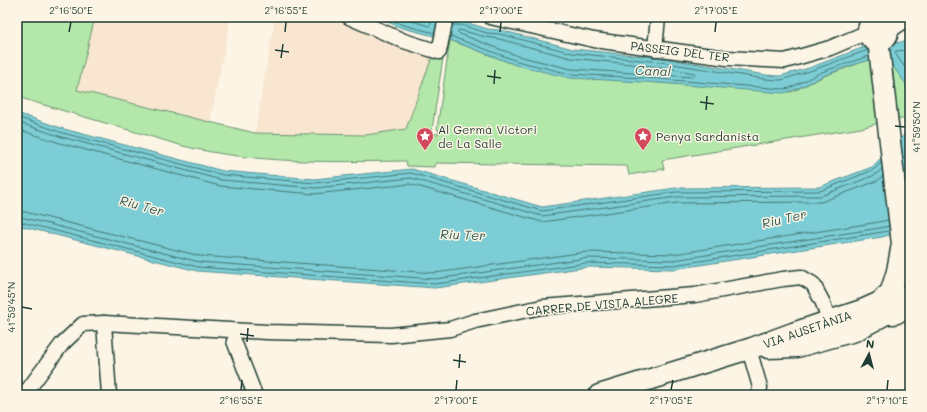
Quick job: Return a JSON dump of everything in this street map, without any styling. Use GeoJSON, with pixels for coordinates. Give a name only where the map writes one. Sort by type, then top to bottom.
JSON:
{"type":"FeatureCollection","features":[{"type":"Feature","properties":{"kind":"street"},"geometry":{"type":"LineString","coordinates":[[349,17],[404,41],[439,52],[446,19]]}},
{"type":"Feature","properties":{"kind":"street","name":"PASSEIG DEL TER"},"geometry":{"type":"LineString","coordinates":[[490,17],[594,40],[727,58],[785,61],[830,48],[877,30]]}},
{"type":"Feature","properties":{"kind":"street"},"geometry":{"type":"LineString","coordinates":[[655,49],[658,17]]}},
{"type":"Feature","properties":{"kind":"street"},"geometry":{"type":"LineString","coordinates":[[895,304],[906,269],[906,253],[902,244],[877,30],[905,17]]}},
{"type":"Feature","properties":{"kind":"street","name":"CARRER DE VISTA ALEGRE"},"geometry":{"type":"LineString","coordinates":[[24,395],[62,344],[83,324],[104,323],[267,332],[391,335],[450,330],[475,321],[542,307],[695,295],[801,277],[813,284],[823,304],[829,321]]}},
{"type":"Feature","properties":{"kind":"street","name":"VIA AUSETÀNIA"},"geometry":{"type":"LineString","coordinates":[[599,395],[750,348],[862,310],[895,304]]}},
{"type":"Feature","properties":{"kind":"street","name":"VIA AUSETÀNIA"},"geometry":{"type":"LineString","coordinates":[[750,348],[790,348],[804,346],[855,331],[895,304]]}},
{"type":"Feature","properties":{"kind":"street"},"geometry":{"type":"LineString","coordinates":[[104,323],[109,395]]}},
{"type":"Feature","properties":{"kind":"street"},"geometry":{"type":"LineString","coordinates":[[234,341],[255,395]]}},
{"type":"Feature","properties":{"kind":"street"},"geometry":{"type":"LineString","coordinates":[[750,348],[760,386],[759,395]]}},
{"type":"Feature","properties":{"kind":"shaded area"},"geometry":{"type":"Polygon","coordinates":[[[95,17],[231,17],[210,122],[77,90],[95,17]]]}},
{"type":"Feature","properties":{"kind":"shaded area"},"geometry":{"type":"Polygon","coordinates":[[[275,17],[339,17],[432,57],[406,129],[366,135],[255,133],[275,17]]]}},
{"type":"Feature","properties":{"kind":"green space"},"geometry":{"type":"Polygon","coordinates":[[[17,17],[95,17],[77,90],[255,133],[366,135],[406,129],[432,57],[443,58],[432,130],[433,133],[438,134],[439,130],[437,129],[450,40],[516,65],[660,83],[792,92],[824,76],[871,59],[879,123],[861,128],[662,160],[664,169],[629,175],[627,166],[436,163],[435,167],[407,166],[406,161],[294,161],[238,156],[183,146],[17,97],[17,17]]]}},
{"type":"Feature","properties":{"kind":"green space"},"geometry":{"type":"Polygon","coordinates":[[[910,55],[910,117],[894,121],[886,57],[910,55]]]}},
{"type":"Feature","properties":{"kind":"water","name":"Canal"},"geometry":{"type":"Polygon","coordinates":[[[376,17],[430,17],[461,21],[488,29],[500,30],[573,49],[662,58],[780,76],[809,68],[867,46],[910,41],[910,87],[908,87],[886,57],[846,67],[799,88],[783,93],[660,83],[570,78],[516,65],[450,40],[402,28],[376,17]]]}},
{"type":"Feature","properties":{"kind":"water","name":"Riu Ter"},"geometry":{"type":"Polygon","coordinates":[[[17,113],[64,129],[223,171],[314,179],[412,169],[542,207],[676,188],[819,187],[872,167],[910,129],[910,229],[882,237],[674,269],[588,267],[435,288],[197,271],[17,225],[17,113]]]}},
{"type":"Feature","properties":{"kind":"place","name":"Al Germà Victori de La Salle"},"geometry":{"type":"Point","coordinates":[425,151]}},
{"type":"Feature","properties":{"kind":"place","name":"Penya Sardanista"},"geometry":{"type":"Point","coordinates":[643,151]}}]}
